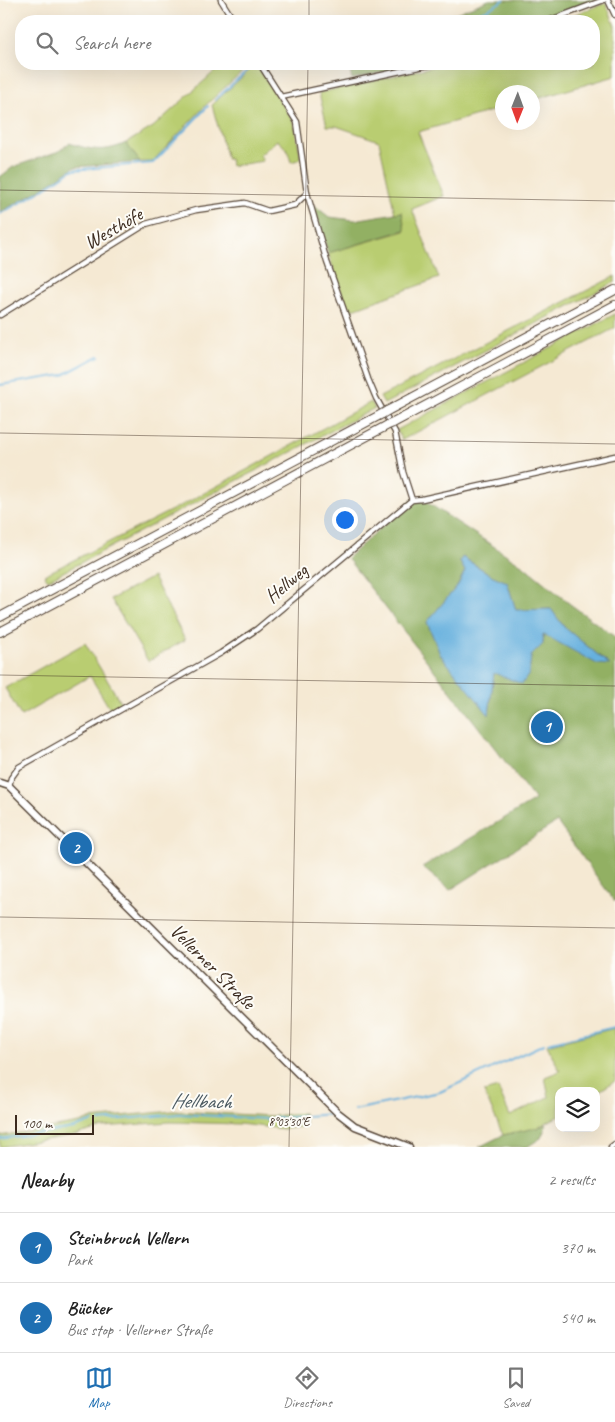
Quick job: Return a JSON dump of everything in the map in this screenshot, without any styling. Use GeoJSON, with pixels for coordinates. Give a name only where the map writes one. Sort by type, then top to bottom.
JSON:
{"type":"FeatureCollection","features":[{"type":"Feature","properties":{"kind":"highway"},"geometry":{"type":"LineString","coordinates":[[0,617],[615,290]]}},
{"type":"Feature","properties":{"kind":"highway"},"geometry":{"type":"LineString","coordinates":[[0,632],[615,304]]}},
{"type":"Feature","properties":{"kind":"main road"},"geometry":{"type":"LineString","coordinates":[[0,783],[9,786]]}},
{"type":"Feature","properties":{"kind":"main road","name":"Vellerner Straße"},"geometry":{"type":"LineString","coordinates":[[9,786],[337,1112],[356,1126],[409,1147]]}},
{"type":"Feature","properties":{"kind":"street"},"geometry":{"type":"LineString","coordinates":[[221,0],[230,15]]}},
{"type":"Feature","properties":{"kind":"street"},"geometry":{"type":"LineString","coordinates":[[564,15],[604,0]]}},
{"type":"Feature","properties":{"kind":"street"},"geometry":{"type":"LineString","coordinates":[[608,0],[615,15]]}},
{"type":"Feature","properties":{"kind":"street"},"geometry":{"type":"LineString","coordinates":[[264,70],[297,122],[307,193],[327,262],[368,379],[395,432],[403,472],[412,500]]}},
{"type":"Feature","properties":{"kind":"street"},"geometry":{"type":"LineString","coordinates":[[280,98],[406,70]]}},
{"type":"Feature","properties":{"kind":"street","name":"Westhöfe"},"geometry":{"type":"LineString","coordinates":[[0,314],[146,224],[196,210],[245,203],[268,211],[295,205],[307,193]]}},
{"type":"Feature","properties":{"kind":"street","name":"Hellweg"},"geometry":{"type":"LineString","coordinates":[[9,786],[11,778],[18,767],[221,653],[256,629],[412,500],[615,456]]}},
{"type":"Feature","properties":{"kind":"street"},"geometry":{"type":"LineString","coordinates":[[612,1147],[615,1144]]}},
{"type":"Feature","properties":{"kind":"green space"},"geometry":{"type":"Polygon","coordinates":[[[489,0],[596,0],[556,15],[451,15],[489,0]]]}},
{"type":"Feature","properties":{"kind":"green space"},"geometry":{"type":"Polygon","coordinates":[[[606,3],[615,26],[615,76],[540,98],[540,85],[495,85],[495,110],[418,132],[444,196],[412,209],[439,278],[348,311],[328,253],[405,231],[402,212],[395,214],[379,141],[336,126],[327,126],[319,93],[418,70],[600,70],[600,15],[573,15],[606,3]]]}},
{"type":"Feature","properties":{"kind":"green space"},"geometry":{"type":"Polygon","coordinates":[[[215,70],[244,70],[206,105],[152,162],[140,162],[126,143],[153,127],[215,70]]]}},
{"type":"Feature","properties":{"kind":"green space"},"geometry":{"type":"Polygon","coordinates":[[[250,70],[260,70],[294,122],[301,159],[291,162],[287,149],[277,140],[260,155],[263,161],[231,166],[230,159],[227,159],[212,105],[250,70]]]}},
{"type":"Feature","properties":{"kind":"green space"},"geometry":{"type":"Polygon","coordinates":[[[350,70],[392,70],[352,79],[350,70]]]}},
{"type":"Feature","properties":{"kind":"green space"},"geometry":{"type":"Polygon","coordinates":[[[69,143],[104,149],[126,143],[140,162],[74,167],[38,191],[0,212],[0,177],[13,167],[59,151],[69,143]]]}},
{"type":"Feature","properties":{"kind":"green space"},"geometry":{"type":"Polygon","coordinates":[[[314,205],[329,217],[354,220],[402,212],[405,230],[328,253],[314,205]]]}},
{"type":"Feature","properties":{"kind":"green space"},"geometry":{"type":"Polygon","coordinates":[[[615,276],[615,282],[384,404],[380,397],[615,276]]]}},
{"type":"Feature","properties":{"kind":"green space"},"geometry":{"type":"Polygon","coordinates":[[[615,314],[615,328],[402,440],[397,430],[615,314]]]}},
{"type":"Feature","properties":{"kind":"green space"},"geometry":{"type":"Polygon","coordinates":[[[371,402],[375,408],[48,580],[44,575],[186,503],[371,402]]]}},
{"type":"Feature","properties":{"kind":"green space"},"geometry":{"type":"Polygon","coordinates":[[[422,499],[525,567],[570,604],[615,637],[615,902],[557,822],[450,890],[422,867],[535,800],[347,558],[412,500],[422,499]],[[463,557],[460,562],[465,571],[458,585],[427,622],[440,654],[489,714],[494,672],[529,674],[531,656],[543,644],[543,634],[609,664],[564,627],[551,609],[516,610],[507,582],[493,576],[463,557]]]}},
{"type":"Feature","properties":{"kind":"green space"},"geometry":{"type":"Polygon","coordinates":[[[153,577],[185,640],[148,661],[111,599],[153,577]]]}},
{"type":"Feature","properties":{"kind":"green space"},"geometry":{"type":"Polygon","coordinates":[[[85,643],[121,703],[110,709],[90,676],[21,716],[5,688],[85,643]]]}},
{"type":"Feature","properties":{"kind":"green space"},"geometry":{"type":"Polygon","coordinates":[[[615,1028],[615,1081],[600,1090],[600,1087],[555,1087],[555,1118],[536,1128],[503,1135],[484,1092],[498,1088],[510,1116],[549,1097],[545,1077],[560,1071],[547,1045],[615,1028]]]}},
{"type":"Feature","properties":{"kind":"green space"},"geometry":{"type":"Polygon","coordinates":[[[173,1111],[271,1116],[304,1113],[306,1126],[285,1129],[239,1124],[169,1122],[103,1127],[75,1135],[0,1147],[0,1136],[80,1123],[90,1119],[173,1111]]]}},
{"type":"Feature","properties":{"kind":"green space"},"geometry":{"type":"Polygon","coordinates":[[[547,1124],[541,1138],[527,1147],[479,1147],[503,1135],[547,1124]]]}},
{"type":"Feature","properties":{"kind":"water"},"geometry":{"type":"Polygon","coordinates":[[[462,557],[493,576],[507,582],[516,610],[551,609],[564,627],[610,665],[597,664],[543,634],[543,644],[531,656],[529,674],[522,684],[494,673],[489,715],[440,654],[427,622],[458,585],[465,571],[460,562],[462,557]]]}},
{"type":"Feature","properties":{"kind":"waterway"},"geometry":{"type":"LineString","coordinates":[[470,15],[487,10],[504,0]]}},
{"type":"Feature","properties":{"kind":"waterway"},"geometry":{"type":"LineString","coordinates":[[215,100],[248,70]]}},
{"type":"Feature","properties":{"kind":"waterway"},"geometry":{"type":"LineString","coordinates":[[0,214],[39,192],[72,170],[153,163],[208,106]]}},
{"type":"Feature","properties":{"kind":"waterway"},"geometry":{"type":"LineString","coordinates":[[0,385],[63,375],[99,356]]}},
{"type":"Feature","properties":{"kind":"waterway","name":"Hellbach"},"geometry":{"type":"LineString","coordinates":[[548,1043],[615,1027]]}},
{"type":"Feature","properties":{"kind":"waterway","name":"Hellbach"},"geometry":{"type":"LineString","coordinates":[[354,1110],[440,1092],[544,1044]]}},
{"type":"Feature","properties":{"kind":"waterway","name":"Hellbach"},"geometry":{"type":"LineString","coordinates":[[99,1121],[179,1114],[268,1119],[333,1114]]}},
{"type":"Feature","properties":{"kind":"waterway","name":"Hellbach"},"geometry":{"type":"LineString","coordinates":[[0,1139],[74,1128],[93,1121]]}},
{"type":"Feature","properties":{"kind":"place","name":"Steinbruch Vellern"},"geometry":{"type":"Point","coordinates":[547,727]}},
{"type":"Feature","properties":{"kind":"place","name":"Bücker"},"geometry":{"type":"Point","coordinates":[76,848]}}]}
